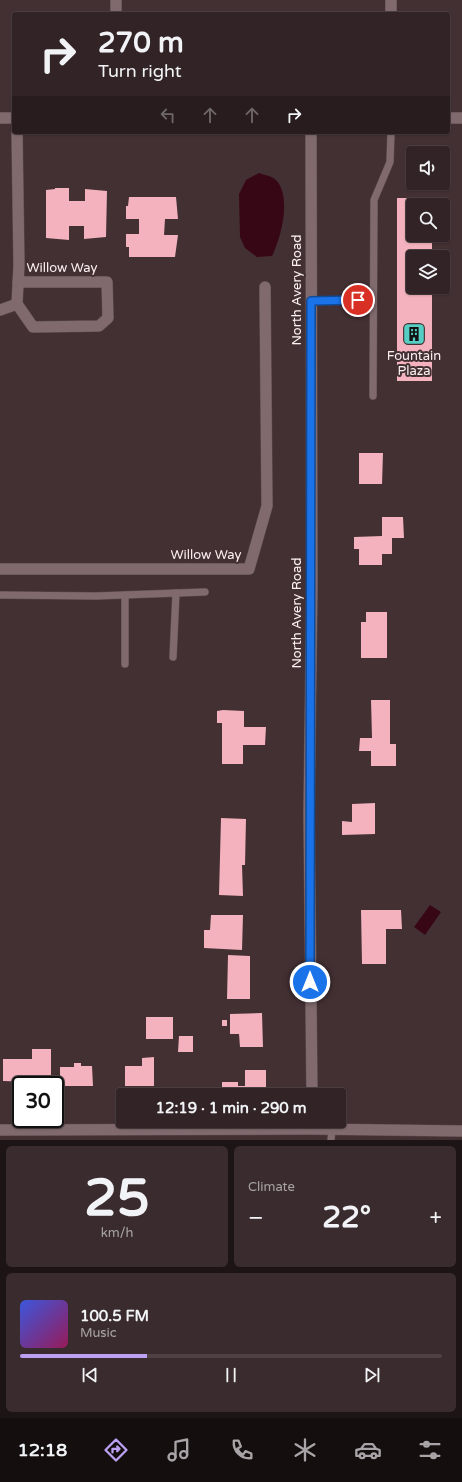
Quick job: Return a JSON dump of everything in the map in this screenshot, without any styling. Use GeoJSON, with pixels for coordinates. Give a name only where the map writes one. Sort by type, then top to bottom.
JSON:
{"type":"FeatureCollection","features":[{"type":"Feature","properties":{"kind":"street"},"geometry":{"type":"LineString","coordinates":[[116,0],[116,12]]}},
{"type":"Feature","properties":{"kind":"street"},"geometry":{"type":"LineString","coordinates":[[391,0],[391,12]]}},
{"type":"Feature","properties":{"kind":"street"},"geometry":{"type":"LineString","coordinates":[[0,118],[12,118]]}},
{"type":"Feature","properties":{"kind":"street"},"geometry":{"type":"LineString","coordinates":[[450,118],[462,118]]}},
{"type":"Feature","properties":{"kind":"street","name":"Willow Way"},"geometry":{"type":"LineString","coordinates":[[17,134],[17,304],[33,326],[99,326],[108,318],[107,282],[18,282]]}},
{"type":"Feature","properties":{"kind":"street","name":"North Avery Road"},"geometry":{"type":"LineString","coordinates":[[311,134],[309,822],[312,1088]]}},
{"type":"Feature","properties":{"kind":"street","name":"Willow Way"},"geometry":{"type":"LineString","coordinates":[[0,569],[249,569],[267,506],[265,288]]}},
{"type":"Feature","properties":{"kind":"street"},"geometry":{"type":"LineString","coordinates":[[0,310],[17,304]]}},
{"type":"Feature","properties":{"kind":"street"},"geometry":{"type":"LineString","coordinates":[[0,1130],[172,1135],[269,1128]]}},
{"type":"Feature","properties":{"kind":"street"},"geometry":{"type":"LineString","coordinates":[[317,1128],[331,1135],[462,1131]]}},
{"type":"Feature","properties":{"kind":"lane"},"geometry":{"type":"LineString","coordinates":[[373,396],[374,200],[390,162],[391,134]]}},
{"type":"Feature","properties":{"kind":"lane"},"geometry":{"type":"LineString","coordinates":[[311,301],[373,299]]}},
{"type":"Feature","properties":{"kind":"lane"},"geometry":{"type":"LineString","coordinates":[[0,595],[125,595],[205,592]]}},
{"type":"Feature","properties":{"kind":"lane"},"geometry":{"type":"LineString","coordinates":[[173,657],[176,593]]}},
{"type":"Feature","properties":{"kind":"lane"},"geometry":{"type":"LineString","coordinates":[[125,595],[125,664]]}},
{"type":"Feature","properties":{"kind":"shaded area"},"geometry":{"type":"Polygon","coordinates":[[[259,173],[276,180],[281,187],[284,207],[279,239],[272,256],[257,257],[245,248],[240,237],[239,194],[246,180],[259,173]]]}},
{"type":"Feature","properties":{"kind":"shaded area"},"geometry":{"type":"Polygon","coordinates":[[[430,905],[441,912],[425,935],[414,927],[430,905]]]}},
{"type":"Feature","properties":{"kind":"building"},"geometry":{"type":"Polygon","coordinates":[[[55,188],[69,188],[69,201],[85,201],[85,189],[107,191],[106,237],[84,239],[84,226],[69,226],[69,240],[46,238],[46,190],[55,188]]]}},
{"type":"Feature","properties":{"kind":"building"},"geometry":{"type":"Polygon","coordinates":[[[129,197],[176,197],[178,219],[165,219],[164,235],[178,235],[175,257],[129,257],[129,247],[126,247],[126,234],[139,234],[139,219],[126,219],[126,206],[128,206],[129,197]]]}},
{"type":"Feature","properties":{"kind":"building","name":"Fountain Plaza"},"geometry":{"type":"Polygon","coordinates":[[[397,198],[406,198],[406,242],[432,242],[432,250],[406,250],[406,294],[432,294],[432,381],[397,381],[397,198]]]}},
{"type":"Feature","properties":{"kind":"building"},"geometry":{"type":"Polygon","coordinates":[[[359,453],[383,453],[382,484],[359,484],[359,453]]]}},
{"type":"Feature","properties":{"kind":"building"},"geometry":{"type":"Polygon","coordinates":[[[382,517],[403,517],[404,538],[392,538],[392,554],[382,554],[382,565],[359,565],[359,549],[354,549],[354,537],[382,536],[382,517]]]}},
{"type":"Feature","properties":{"kind":"building"},"geometry":{"type":"Polygon","coordinates":[[[366,612],[387,612],[387,658],[361,658],[361,622],[366,622],[366,612]]]}},
{"type":"Feature","properties":{"kind":"building"},"geometry":{"type":"Polygon","coordinates":[[[371,700],[390,700],[390,744],[396,744],[396,766],[371,766],[371,751],[359,751],[360,738],[372,738],[371,700]]]}},
{"type":"Feature","properties":{"kind":"building"},"geometry":{"type":"Polygon","coordinates":[[[217,711],[244,711],[244,727],[266,727],[265,745],[243,745],[243,764],[222,764],[222,723],[217,723],[217,711]]]}},
{"type":"Feature","properties":{"kind":"building"},"geometry":{"type":"Polygon","coordinates":[[[375,803],[375,834],[342,835],[342,821],[352,822],[352,804],[375,803]]]}},
{"type":"Feature","properties":{"kind":"building"},"geometry":{"type":"Polygon","coordinates":[[[221,818],[246,819],[245,865],[242,865],[243,896],[219,895],[221,818]]]}},
{"type":"Feature","properties":{"kind":"building"},"geometry":{"type":"Polygon","coordinates":[[[361,910],[401,910],[402,929],[386,929],[386,964],[362,964],[361,910]]]}},
{"type":"Feature","properties":{"kind":"building"},"geometry":{"type":"Polygon","coordinates":[[[211,915],[243,915],[242,950],[204,948],[204,930],[210,930],[211,915]]]}},
{"type":"Feature","properties":{"kind":"building"},"geometry":{"type":"Polygon","coordinates":[[[228,955],[250,956],[250,999],[227,999],[228,955]]]}},
{"type":"Feature","properties":{"kind":"building"},"geometry":{"type":"Polygon","coordinates":[[[262,1013],[263,1047],[240,1047],[239,1034],[230,1034],[230,1014],[262,1013]]]}},
{"type":"Feature","properties":{"kind":"building"},"geometry":{"type":"Polygon","coordinates":[[[146,1017],[173,1017],[173,1039],[146,1039],[146,1017]]]}},
{"type":"Feature","properties":{"kind":"building"},"geometry":{"type":"Polygon","coordinates":[[[222,1020],[227,1020],[227,1026],[222,1026],[222,1020]]]}},
{"type":"Feature","properties":{"kind":"building"},"geometry":{"type":"Polygon","coordinates":[[[179,1036],[193,1036],[193,1052],[178,1052],[179,1036]]]}},
{"type":"Feature","properties":{"kind":"building"},"geometry":{"type":"Polygon","coordinates":[[[32,1049],[51,1049],[51,1076],[12,1076],[12,1081],[3,1081],[3,1059],[32,1059],[32,1049]]]}},
{"type":"Feature","properties":{"kind":"building"},"geometry":{"type":"Polygon","coordinates":[[[154,1057],[154,1086],[125,1086],[125,1066],[142,1066],[142,1058],[154,1057]]]}},
{"type":"Feature","properties":{"kind":"building"},"geometry":{"type":"Polygon","coordinates":[[[74,1063],[81,1063],[81,1066],[92,1066],[93,1086],[64,1086],[64,1076],[60,1076],[60,1067],[74,1067],[74,1063]]]}},
{"type":"Feature","properties":{"kind":"building"},"geometry":{"type":"Polygon","coordinates":[[[245,1070],[266,1070],[266,1088],[222,1088],[222,1082],[238,1082],[238,1086],[245,1086],[245,1070]]]}},
{"type":"Feature","properties":{"kind":"place","name":"Fountain Plaza"},"geometry":{"type":"Point","coordinates":[414,334]}},
{"type":"Feature","properties":{"kind":"route"},"geometry":{"type":"LineString","coordinates":[[310,982],[309,814],[312,585],[311,301],[358,300]]}}]}
